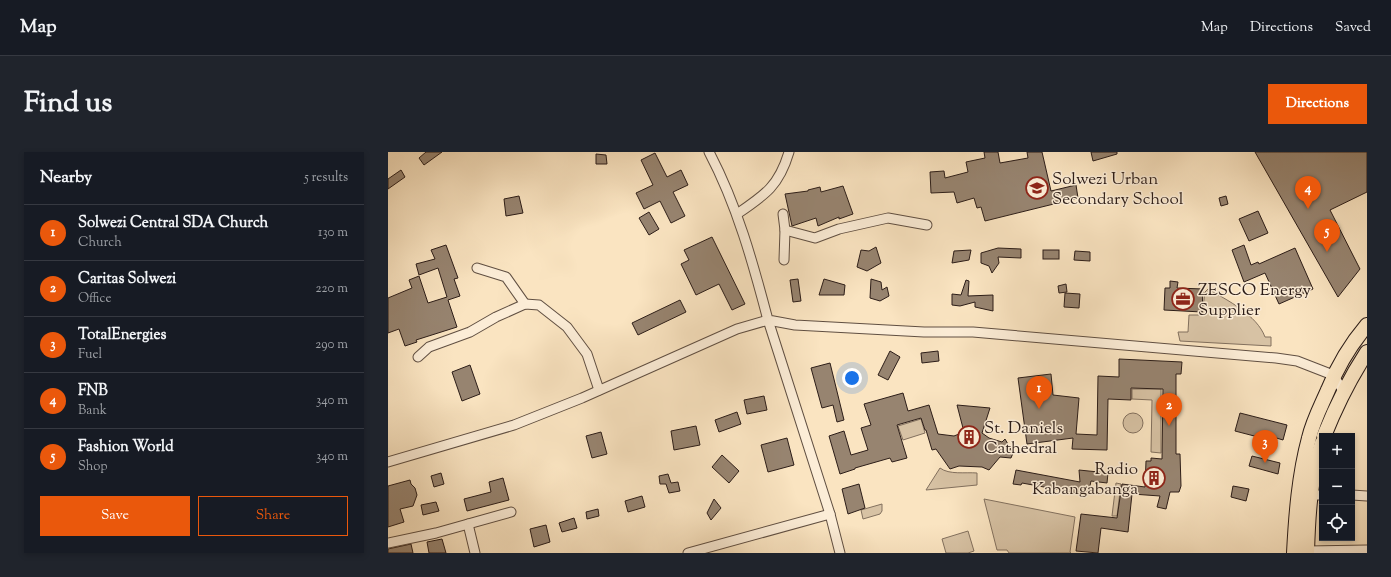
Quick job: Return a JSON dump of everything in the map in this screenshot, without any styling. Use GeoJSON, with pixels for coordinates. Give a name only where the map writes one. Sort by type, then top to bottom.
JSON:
{"type":"FeatureCollection","features":[{"type":"Feature","properties":{"kind":"highway"},"geometry":{"type":"LineString","coordinates":[[1303,552],[1298,507],[1304,458],[1309,438],[1317,413],[1333,376],[1353,341],[1367,324]]}},
{"type":"Feature","properties":{"kind":"highway"},"geometry":{"type":"LineString","coordinates":[[1325,433],[1354,372],[1367,352]]}},
{"type":"Feature","properties":{"kind":"highway"},"geometry":{"type":"LineString","coordinates":[[1303,552],[1316,495],[1319,453]]}},
{"type":"Feature","properties":{"kind":"street"},"geometry":{"type":"LineString","coordinates":[[709,152],[720,173],[736,214],[756,275],[768,320],[830,514],[840,553]]}},
{"type":"Feature","properties":{"kind":"street"},"geometry":{"type":"LineString","coordinates":[[736,214],[763,197],[775,183],[785,167],[790,152]]}},
{"type":"Feature","properties":{"kind":"street"},"geometry":{"type":"LineString","coordinates":[[783,214],[785,230],[784,260]]}},
{"type":"Feature","properties":{"kind":"street"},"geometry":{"type":"LineString","coordinates":[[785,230],[814,238],[839,230],[888,218],[927,224]]}},
{"type":"Feature","properties":{"kind":"street"},"geometry":{"type":"LineString","coordinates":[[477,268],[506,277],[525,304]]}},
{"type":"Feature","properties":{"kind":"street"},"geometry":{"type":"LineString","coordinates":[[418,358],[429,347],[470,332],[496,317],[525,304],[539,305],[567,327],[587,354],[599,390]]}},
{"type":"Feature","properties":{"kind":"street"},"geometry":{"type":"LineString","coordinates":[[388,462],[514,425],[599,390],[737,329],[768,320],[795,325],[924,332],[973,332],[1276,358],[1297,361],[1333,376],[1344,392]]}},
{"type":"Feature","properties":{"kind":"street"},"geometry":{"type":"LineString","coordinates":[[1355,496],[1367,496]]}},
{"type":"Feature","properties":{"kind":"street"},"geometry":{"type":"LineString","coordinates":[[388,543],[511,512]]}},
{"type":"Feature","properties":{"kind":"street"},"geometry":{"type":"LineString","coordinates":[[688,553],[830,514]]}},
{"type":"Feature","properties":{"kind":"street"},"geometry":{"type":"LineString","coordinates":[[468,524],[475,553]]}},
{"type":"Feature","properties":{"kind":"street"},"geometry":{"type":"LineString","coordinates":[[1303,552],[1367,550]]}},
{"type":"Feature","properties":{"kind":"shaded area"},"geometry":{"type":"Polygon","coordinates":[[[1208,289],[1232,303],[1248,315],[1261,329],[1265,337],[1271,337],[1271,346],[1180,341],[1178,332],[1188,332],[1189,315],[1202,315],[1205,292],[1208,289]]]}},
{"type":"Feature","properties":{"kind":"shaded area"},"geometry":{"type":"Polygon","coordinates":[[[1132,389],[1161,389],[1161,453],[1151,452],[1152,400],[1132,399],[1132,389]]]}},
{"type":"Feature","properties":{"kind":"shaded area"},"geometry":{"type":"Polygon","coordinates":[[[1133,413],[1140,416],[1143,423],[1140,430],[1133,433],[1126,430],[1123,423],[1126,416],[1133,413]]]}},
{"type":"Feature","properties":{"kind":"shaded area"},"geometry":{"type":"Polygon","coordinates":[[[921,419],[925,433],[903,440],[898,426],[921,419]]]}},
{"type":"Feature","properties":{"kind":"shaded area"},"geometry":{"type":"Polygon","coordinates":[[[940,468],[948,472],[977,473],[977,485],[926,490],[940,468]]]}},
{"type":"Feature","properties":{"kind":"shaded area"},"geometry":{"type":"Polygon","coordinates":[[[1116,483],[1121,484],[1117,516],[1112,516],[1116,483]]]}},
{"type":"Feature","properties":{"kind":"shaded area"},"geometry":{"type":"Polygon","coordinates":[[[984,499],[1075,517],[1071,553],[1009,553],[1007,550],[997,550],[984,499]]]}},
{"type":"Feature","properties":{"kind":"shaded area"},"geometry":{"type":"Polygon","coordinates":[[[882,504],[882,511],[880,514],[863,519],[861,510],[882,504]]]}},
{"type":"Feature","properties":{"kind":"shaded area"},"geometry":{"type":"Polygon","coordinates":[[[968,531],[974,551],[968,553],[946,553],[942,539],[968,531]]]}},
{"type":"Feature","properties":{"kind":"building"},"geometry":{"type":"Polygon","coordinates":[[[426,152],[442,152],[424,165],[419,158],[426,152]]]}},
{"type":"Feature","properties":{"kind":"building"},"geometry":{"type":"Polygon","coordinates":[[[984,152],[998,152],[1000,163],[1028,158],[1027,152],[1042,152],[1051,191],[1076,185],[1078,198],[985,221],[981,207],[977,208],[974,198],[957,203],[954,192],[931,193],[930,172],[944,171],[945,178],[968,172],[966,162],[985,158],[984,152]]]}},
{"type":"Feature","properties":{"kind":"building"},"geometry":{"type":"Polygon","coordinates":[[[1091,152],[1117,152],[1117,154],[1093,161],[1091,152]]]}},
{"type":"Feature","properties":{"kind":"building"},"geometry":{"type":"Polygon","coordinates":[[[1255,152],[1367,152],[1367,192],[1330,210],[1360,269],[1338,297],[1255,152]]]}},
{"type":"Feature","properties":{"kind":"building"},"geometry":{"type":"Polygon","coordinates":[[[655,153],[667,177],[681,170],[688,185],[673,192],[685,216],[671,223],[660,201],[644,209],[636,193],[653,185],[641,160],[655,153]]]}},
{"type":"Feature","properties":{"kind":"building"},"geometry":{"type":"Polygon","coordinates":[[[596,154],[606,155],[607,164],[596,164],[596,154]]]}},
{"type":"Feature","properties":{"kind":"building"},"geometry":{"type":"Polygon","coordinates":[[[401,170],[405,177],[388,189],[388,179],[401,170]]]}},
{"type":"Feature","properties":{"kind":"building"},"geometry":{"type":"Polygon","coordinates":[[[843,186],[853,214],[839,219],[839,217],[818,226],[816,218],[792,226],[785,194],[808,191],[820,187],[821,192],[843,186]]]}},
{"type":"Feature","properties":{"kind":"building"},"geometry":{"type":"Polygon","coordinates":[[[519,196],[523,213],[506,216],[504,199],[519,196]]]}},
{"type":"Feature","properties":{"kind":"building"},"geometry":{"type":"Polygon","coordinates":[[[1226,196],[1228,204],[1221,206],[1219,198],[1226,196]]]}},
{"type":"Feature","properties":{"kind":"building"},"geometry":{"type":"Polygon","coordinates":[[[1258,211],[1268,233],[1249,241],[1239,219],[1258,211]]]}},
{"type":"Feature","properties":{"kind":"building"},"geometry":{"type":"Polygon","coordinates":[[[649,212],[659,229],[649,235],[639,218],[649,212]]]}},
{"type":"Feature","properties":{"kind":"building"},"geometry":{"type":"Polygon","coordinates":[[[712,237],[745,304],[732,310],[719,284],[696,295],[681,264],[689,260],[684,250],[712,237]]]}},
{"type":"Feature","properties":{"kind":"building"},"geometry":{"type":"Polygon","coordinates":[[[446,245],[458,278],[454,279],[460,296],[448,300],[457,327],[416,340],[417,342],[405,346],[399,329],[388,333],[388,298],[412,288],[409,280],[419,276],[428,303],[447,297],[438,268],[419,275],[416,264],[435,259],[431,250],[446,245]]]}},
{"type":"Feature","properties":{"kind":"building"},"geometry":{"type":"Polygon","coordinates":[[[1244,245],[1251,265],[1258,262],[1259,264],[1295,248],[1313,289],[1279,304],[1265,273],[1244,282],[1232,250],[1244,245]]]}},
{"type":"Feature","properties":{"kind":"building"},"geometry":{"type":"Polygon","coordinates":[[[876,247],[881,263],[867,271],[857,267],[861,250],[869,251],[876,247]]]}},
{"type":"Feature","properties":{"kind":"building"},"geometry":{"type":"Polygon","coordinates":[[[998,248],[1021,249],[1021,258],[998,257],[999,263],[992,273],[989,266],[981,263],[981,253],[998,248]]]}},
{"type":"Feature","properties":{"kind":"building"},"geometry":{"type":"Polygon","coordinates":[[[971,250],[969,260],[952,263],[954,251],[971,250]]]}},
{"type":"Feature","properties":{"kind":"building"},"geometry":{"type":"Polygon","coordinates":[[[1043,250],[1059,250],[1059,259],[1043,259],[1043,250]]]}},
{"type":"Feature","properties":{"kind":"building"},"geometry":{"type":"Polygon","coordinates":[[[1075,251],[1090,252],[1090,261],[1074,260],[1075,251]]]}},
{"type":"Feature","properties":{"kind":"building"},"geometry":{"type":"Polygon","coordinates":[[[798,279],[801,301],[793,302],[790,280],[798,279]]]}},
{"type":"Feature","properties":{"kind":"building"},"geometry":{"type":"Polygon","coordinates":[[[824,279],[845,285],[844,295],[819,295],[824,279]]]}},
{"type":"Feature","properties":{"kind":"building"},"geometry":{"type":"Polygon","coordinates":[[[871,279],[881,282],[882,290],[887,287],[889,296],[880,301],[870,298],[871,279]]]}},
{"type":"Feature","properties":{"kind":"building"},"geometry":{"type":"Polygon","coordinates":[[[966,280],[969,281],[968,296],[993,295],[993,311],[975,307],[975,302],[960,306],[952,305],[952,294],[961,295],[966,280]]]}},
{"type":"Feature","properties":{"kind":"building","name":"ZESCO Energy Supplier"},"geometry":{"type":"Polygon","coordinates":[[[1170,281],[1178,282],[1177,288],[1203,289],[1202,312],[1164,310],[1165,288],[1170,288],[1170,281]]]}},
{"type":"Feature","properties":{"kind":"building"},"geometry":{"type":"Polygon","coordinates":[[[1066,284],[1067,292],[1059,293],[1058,286],[1066,284]]]}},
{"type":"Feature","properties":{"kind":"building"},"geometry":{"type":"Polygon","coordinates":[[[1065,293],[1080,294],[1079,308],[1064,307],[1065,293]]]}},
{"type":"Feature","properties":{"kind":"building"},"geometry":{"type":"Polygon","coordinates":[[[680,300],[686,312],[638,335],[632,323],[680,300]]]}},
{"type":"Feature","properties":{"kind":"building"},"geometry":{"type":"Polygon","coordinates":[[[890,351],[900,357],[888,380],[878,375],[890,351]]]}},
{"type":"Feature","properties":{"kind":"building"},"geometry":{"type":"Polygon","coordinates":[[[938,351],[939,361],[922,363],[921,353],[938,351]]]}},
{"type":"Feature","properties":{"kind":"building"},"geometry":{"type":"Polygon","coordinates":[[[1119,359],[1182,362],[1181,374],[1176,374],[1176,454],[1180,454],[1181,486],[1179,492],[1170,492],[1166,509],[1157,507],[1160,496],[1132,494],[1128,532],[1101,528],[1098,553],[1076,551],[1081,514],[1117,518],[1122,484],[1145,487],[1146,461],[1151,461],[1151,458],[1162,459],[1163,389],[1131,388],[1131,400],[1108,399],[1107,450],[1072,449],[1073,438],[1027,444],[1018,378],[1051,374],[1053,395],[1079,398],[1076,434],[1097,435],[1098,376],[1119,377],[1119,359]]]}},
{"type":"Feature","properties":{"kind":"building"},"geometry":{"type":"Polygon","coordinates":[[[830,363],[844,420],[837,422],[833,405],[822,408],[811,368],[830,363]]]}},
{"type":"Feature","properties":{"kind":"building"},"geometry":{"type":"Polygon","coordinates":[[[470,365],[480,394],[462,401],[452,372],[470,365]]]}},
{"type":"Feature","properties":{"kind":"building"},"geometry":{"type":"Polygon","coordinates":[[[903,393],[908,411],[929,405],[938,434],[954,436],[964,432],[957,405],[990,408],[982,433],[989,438],[1002,442],[1005,439],[1013,453],[1011,458],[1000,457],[989,470],[982,467],[959,466],[950,469],[936,449],[932,450],[921,418],[897,425],[907,458],[892,462],[890,458],[840,474],[829,436],[844,431],[851,455],[868,450],[861,428],[871,425],[864,404],[903,393]]]}},
{"type":"Feature","properties":{"kind":"building"},"geometry":{"type":"Polygon","coordinates":[[[764,396],[767,410],[747,414],[744,400],[764,396]]]}},
{"type":"Feature","properties":{"kind":"building"},"geometry":{"type":"Polygon","coordinates":[[[737,412],[741,424],[719,432],[715,420],[737,412]]]}},
{"type":"Feature","properties":{"kind":"building"},"geometry":{"type":"Polygon","coordinates":[[[1240,413],[1287,425],[1283,440],[1263,434],[1262,438],[1235,431],[1240,413]]]}},
{"type":"Feature","properties":{"kind":"building"},"geometry":{"type":"Polygon","coordinates":[[[696,426],[700,445],[674,450],[671,431],[696,426]]]}},
{"type":"Feature","properties":{"kind":"building"},"geometry":{"type":"Polygon","coordinates":[[[601,432],[607,454],[592,458],[586,436],[601,432]]]}},
{"type":"Feature","properties":{"kind":"building"},"geometry":{"type":"Polygon","coordinates":[[[787,438],[794,465],[768,472],[761,445],[787,438]]]}},
{"type":"Feature","properties":{"kind":"building"},"geometry":{"type":"Polygon","coordinates":[[[722,455],[739,471],[729,483],[712,467],[722,455]]]}},
{"type":"Feature","properties":{"kind":"building"},"geometry":{"type":"Polygon","coordinates":[[[1252,456],[1280,463],[1278,474],[1249,466],[1252,456]]]}},
{"type":"Feature","properties":{"kind":"building"},"geometry":{"type":"Polygon","coordinates":[[[1016,470],[1080,482],[1079,470],[1108,473],[1107,483],[1091,481],[1088,495],[1022,483],[1021,485],[1013,484],[1016,470]]]}},
{"type":"Feature","properties":{"kind":"building"},"geometry":{"type":"Polygon","coordinates":[[[441,473],[444,484],[434,487],[431,476],[441,473]]]}},
{"type":"Feature","properties":{"kind":"building"},"geometry":{"type":"Polygon","coordinates":[[[668,474],[671,483],[678,482],[680,491],[669,493],[666,484],[660,484],[659,476],[668,474]]]}},
{"type":"Feature","properties":{"kind":"building"},"geometry":{"type":"Polygon","coordinates":[[[503,478],[509,500],[467,511],[464,499],[491,492],[489,482],[503,478]]]}},
{"type":"Feature","properties":{"kind":"building"},"geometry":{"type":"Polygon","coordinates":[[[410,480],[417,495],[413,506],[400,509],[404,522],[388,527],[388,486],[410,480]]]}},
{"type":"Feature","properties":{"kind":"building"},"geometry":{"type":"Polygon","coordinates":[[[859,484],[865,508],[848,514],[842,489],[859,484]]]}},
{"type":"Feature","properties":{"kind":"building"},"geometry":{"type":"Polygon","coordinates":[[[1233,486],[1249,489],[1246,501],[1231,497],[1233,486]]]}},
{"type":"Feature","properties":{"kind":"building"},"geometry":{"type":"Polygon","coordinates":[[[642,496],[645,507],[628,512],[625,501],[642,496]]]}},
{"type":"Feature","properties":{"kind":"building"},"geometry":{"type":"Polygon","coordinates":[[[714,499],[721,508],[711,520],[707,513],[714,499]]]}},
{"type":"Feature","properties":{"kind":"building"},"geometry":{"type":"Polygon","coordinates":[[[436,502],[439,511],[423,515],[421,505],[436,502]]]}},
{"type":"Feature","properties":{"kind":"building"},"geometry":{"type":"Polygon","coordinates":[[[598,509],[599,516],[587,519],[586,512],[598,509]]]}},
{"type":"Feature","properties":{"kind":"building"},"geometry":{"type":"Polygon","coordinates":[[[574,518],[577,528],[562,532],[559,523],[574,518]]]}},
{"type":"Feature","properties":{"kind":"building"},"geometry":{"type":"Polygon","coordinates":[[[546,525],[550,542],[534,547],[530,529],[546,525]]]}},
{"type":"Feature","properties":{"kind":"building"},"geometry":{"type":"Polygon","coordinates":[[[442,539],[446,553],[429,553],[427,542],[442,539]]]}},
{"type":"Feature","properties":{"kind":"building"},"geometry":{"type":"Polygon","coordinates":[[[411,544],[413,553],[388,553],[388,549],[411,544]]]}},
{"type":"Feature","properties":{"kind":"place","name":"Solwezi Urban Secondary School"},"geometry":{"type":"Point","coordinates":[1037,188]}},
{"type":"Feature","properties":{"kind":"place","name":"FNB"},"geometry":{"type":"Point","coordinates":[1308,209]}},
{"type":"Feature","properties":{"kind":"place","name":"Fashion World"},"geometry":{"type":"Point","coordinates":[1327,252]}},
{"type":"Feature","properties":{"kind":"place","name":"ZESCO Energy Supplier"},"geometry":{"type":"Point","coordinates":[1183,299]}},
{"type":"Feature","properties":{"kind":"place","name":"Solwezi Central SDA Church"},"geometry":{"type":"Point","coordinates":[1039,409]}},
{"type":"Feature","properties":{"kind":"place","name":"Caritas Solwezi"},"geometry":{"type":"Point","coordinates":[1169,426]}},
{"type":"Feature","properties":{"kind":"place","name":"St. Daniels Cathedral"},"geometry":{"type":"Point","coordinates":[969,437]}},
{"type":"Feature","properties":{"kind":"place","name":"TotalEnergies"},"geometry":{"type":"Point","coordinates":[1265,463]}},
{"type":"Feature","properties":{"kind":"place","name":"Radio Kabangabanga"},"geometry":{"type":"Point","coordinates":[1154,478]}}]}
